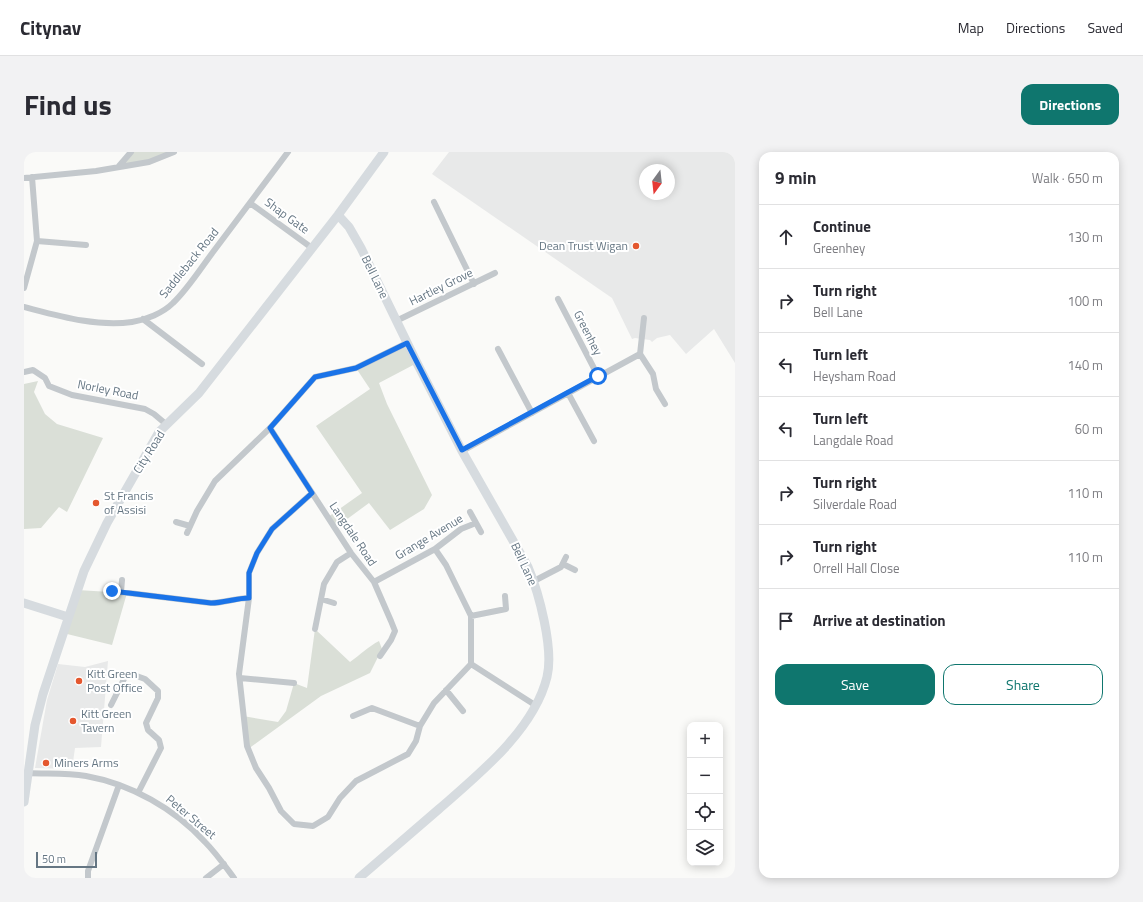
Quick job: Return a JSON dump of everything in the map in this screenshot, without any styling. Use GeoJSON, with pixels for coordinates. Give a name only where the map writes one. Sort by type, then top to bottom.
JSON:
{"type":"FeatureCollection","features":[{"type":"Feature","properties":{"kind":"street"},"geometry":{"type":"LineString","coordinates":[[120,166],[131,152]]}},
{"type":"Feature","properties":{"kind":"street"},"geometry":{"type":"LineString","coordinates":[[24,178],[96,171],[149,162],[174,152]]}},
{"type":"Feature","properties":{"kind":"street","name":"Saddleback Road"},"geometry":{"type":"LineString","coordinates":[[24,307],[84,321],[109,323],[132,322],[154,315],[173,303],[288,152]]}},
{"type":"Feature","properties":{"kind":"street","name":"City Road"},"geometry":{"type":"LineString","coordinates":[[24,802],[32,741],[39,710],[89,558],[107,523],[159,432],[198,392],[338,215],[384,152]]}},
{"type":"Feature","properties":{"kind":"street"},"geometry":{"type":"LineString","coordinates":[[24,288],[37,241],[32,177]]}},
{"type":"Feature","properties":{"kind":"street","name":"Shap Gate"},"geometry":{"type":"LineString","coordinates":[[250,202],[312,248]]}},
{"type":"Feature","properties":{"kind":"street"},"geometry":{"type":"LineString","coordinates":[[434,202],[474,284]]}},
{"type":"Feature","properties":{"kind":"street","name":"Bell Lane"},"geometry":{"type":"LineString","coordinates":[[338,215],[349,227],[462,450],[522,555],[534,581],[544,623],[550,659],[547,676],[535,705],[516,734],[486,766],[459,791],[359,878]]}},
{"type":"Feature","properties":{"kind":"street"},"geometry":{"type":"LineString","coordinates":[[37,241],[86,245]]}},
{"type":"Feature","properties":{"kind":"street","name":"Hartley Grove"},"geometry":{"type":"LineString","coordinates":[[396,321],[494,273]]}},
{"type":"Feature","properties":{"kind":"street","name":"Greenhey"},"geometry":{"type":"LineString","coordinates":[[558,299],[598,376]]}},
{"type":"Feature","properties":{"kind":"street"},"geometry":{"type":"LineString","coordinates":[[644,318],[640,354],[653,374],[656,389],[665,404]]}},
{"type":"Feature","properties":{"kind":"street"},"geometry":{"type":"LineString","coordinates":[[143,319],[202,364]]}},
{"type":"Feature","properties":{"kind":"street"},"geometry":{"type":"LineString","coordinates":[[187,533],[196,511],[215,481],[270,428],[315,377],[356,368],[407,343]]}},
{"type":"Feature","properties":{"kind":"street"},"geometry":{"type":"LineString","coordinates":[[498,349],[532,413]]}},
{"type":"Feature","properties":{"kind":"street"},"geometry":{"type":"LineString","coordinates":[[462,450],[640,354]]}},
{"type":"Feature","properties":{"kind":"street","name":"Norley Road"},"geometry":{"type":"LineString","coordinates":[[24,372],[33,370],[45,378],[50,386],[72,395],[145,409],[154,414],[167,425]]}},
{"type":"Feature","properties":{"kind":"street"},"geometry":{"type":"LineString","coordinates":[[568,393],[594,441]]}},
{"type":"Feature","properties":{"kind":"street","name":"Langdale Road"},"geometry":{"type":"LineString","coordinates":[[270,428],[351,553],[374,582],[394,631],[391,640],[380,656]]}},
{"type":"Feature","properties":{"kind":"street"},"geometry":{"type":"LineString","coordinates":[[312,493],[272,529],[257,553],[249,573],[249,598],[240,678],[247,746],[256,768],[281,811],[294,824],[313,826],[328,817],[340,798],[356,782],[408,754],[416,742],[420,726],[434,703],[471,664],[471,616],[446,565],[435,549]]}},
{"type":"Feature","properties":{"kind":"street"},"geometry":{"type":"LineString","coordinates":[[470,512],[481,532]]}},
{"type":"Feature","properties":{"kind":"street"},"geometry":{"type":"LineString","coordinates":[[176,522],[190,526]]}},
{"type":"Feature","properties":{"kind":"street","name":"Grange Avenue"},"geometry":{"type":"LineString","coordinates":[[374,582],[435,549],[461,529],[476,522]]}},
{"type":"Feature","properties":{"kind":"street"},"geometry":{"type":"LineString","coordinates":[[315,629],[324,584],[337,562],[351,553]]}},
{"type":"Feature","properties":{"kind":"street"},"geometry":{"type":"LineString","coordinates":[[534,581],[561,567],[566,557]]}},
{"type":"Feature","properties":{"kind":"street"},"geometry":{"type":"LineString","coordinates":[[563,564],[575,570]]}},
{"type":"Feature","properties":{"kind":"street"},"geometry":{"type":"LineString","coordinates":[[121,592],[122,580]]}},
{"type":"Feature","properties":{"kind":"street"},"geometry":{"type":"LineString","coordinates":[[112,591],[211,603],[249,598]]}},
{"type":"Feature","properties":{"kind":"street"},"geometry":{"type":"LineString","coordinates":[[471,616],[506,609],[505,596]]}},
{"type":"Feature","properties":{"kind":"street"},"geometry":{"type":"LineString","coordinates":[[321,599],[334,603]]}},
{"type":"Feature","properties":{"kind":"street"},"geometry":{"type":"LineString","coordinates":[[24,603],[68,618]]}},
{"type":"Feature","properties":{"kind":"street"},"geometry":{"type":"LineString","coordinates":[[471,664],[535,705]]}},
{"type":"Feature","properties":{"kind":"street"},"geometry":{"type":"LineString","coordinates":[[111,705],[125,678],[131,674],[145,679],[158,690],[158,698],[146,723],[148,730],[159,740],[161,748],[138,793]]}},
{"type":"Feature","properties":{"kind":"street"},"geometry":{"type":"LineString","coordinates":[[240,678],[294,683]]}},
{"type":"Feature","properties":{"kind":"street"},"geometry":{"type":"LineString","coordinates":[[446,690],[462,711]]}},
{"type":"Feature","properties":{"kind":"street"},"geometry":{"type":"LineString","coordinates":[[353,716],[372,708],[420,726]]}},
{"type":"Feature","properties":{"kind":"street","name":"Peter Street"},"geometry":{"type":"LineString","coordinates":[[28,773],[87,776],[119,785],[138,793],[159,804],[183,821],[205,841],[234,878]]}},
{"type":"Feature","properties":{"kind":"street"},"geometry":{"type":"LineString","coordinates":[[88,878],[90,865],[119,785]]}},
{"type":"Feature","properties":{"kind":"street"},"geometry":{"type":"LineString","coordinates":[[206,878],[224,864]]}},
{"type":"Feature","properties":{"kind":"shaded area"},"geometry":{"type":"Polygon","coordinates":[[[133,152],[170,152],[152,161],[119,166],[133,152]]]}},
{"type":"Feature","properties":{"kind":"shaded area","name":"Dean Trust Wigan"},"geometry":{"type":"Polygon","coordinates":[[[449,152],[735,152],[735,363],[714,329],[686,354],[670,335],[657,338],[652,342],[650,340],[632,339],[612,298],[432,174],[449,152]]]}},
{"type":"Feature","properties":{"kind":"shaded area"},"geometry":{"type":"Polygon","coordinates":[[[407,343],[417,363],[379,383],[387,404],[432,495],[424,509],[390,530],[369,503],[335,528],[328,517],[362,493],[316,426],[370,389],[356,368],[407,343]]]}},
{"type":"Feature","properties":{"kind":"shaded area"},"geometry":{"type":"Polygon","coordinates":[[[38,381],[34,392],[45,414],[57,424],[103,438],[67,512],[59,507],[41,528],[24,529],[24,384],[38,381]]]}},
{"type":"Feature","properties":{"kind":"shaded area"},"geometry":{"type":"Polygon","coordinates":[[[77,590],[127,593],[112,645],[63,633],[77,590]]]}},
{"type":"Feature","properties":{"kind":"shaded area"},"geometry":{"type":"Polygon","coordinates":[[[315,629],[350,662],[379,641],[382,649],[370,673],[321,696],[248,749],[243,716],[278,722],[286,711],[294,683],[307,688],[315,629]]]}},
{"type":"Feature","properties":{"kind":"shaded area"},"geometry":{"type":"Polygon","coordinates":[[[108,661],[101,747],[75,748],[72,769],[35,768],[47,700],[58,664],[85,667],[108,661]]]}},
{"type":"Feature","properties":{"kind":"place","name":"Dean Trust Wigan"},"geometry":{"type":"Point","coordinates":[636,246]}},
{"type":"Feature","properties":{"kind":"place","name":"St Francis of Assisi"},"geometry":{"type":"Point","coordinates":[96,503]}},
{"type":"Feature","properties":{"kind":"place","name":"Kitt Green Post Office"},"geometry":{"type":"Point","coordinates":[79,681]}},
{"type":"Feature","properties":{"kind":"place","name":"Kitt Green Tavern"},"geometry":{"type":"Point","coordinates":[73,721]}},
{"type":"Feature","properties":{"kind":"place","name":"Miners Arms"},"geometry":{"type":"Point","coordinates":[46,763]}},
{"type":"Feature","properties":{"kind":"route"},"geometry":{"type":"LineString","coordinates":[[112,591],[211,603],[249,598],[249,573],[257,553],[272,529],[312,493],[270,428],[315,377],[356,368],[407,343],[462,450],[502,430],[598,376]]}}]}
